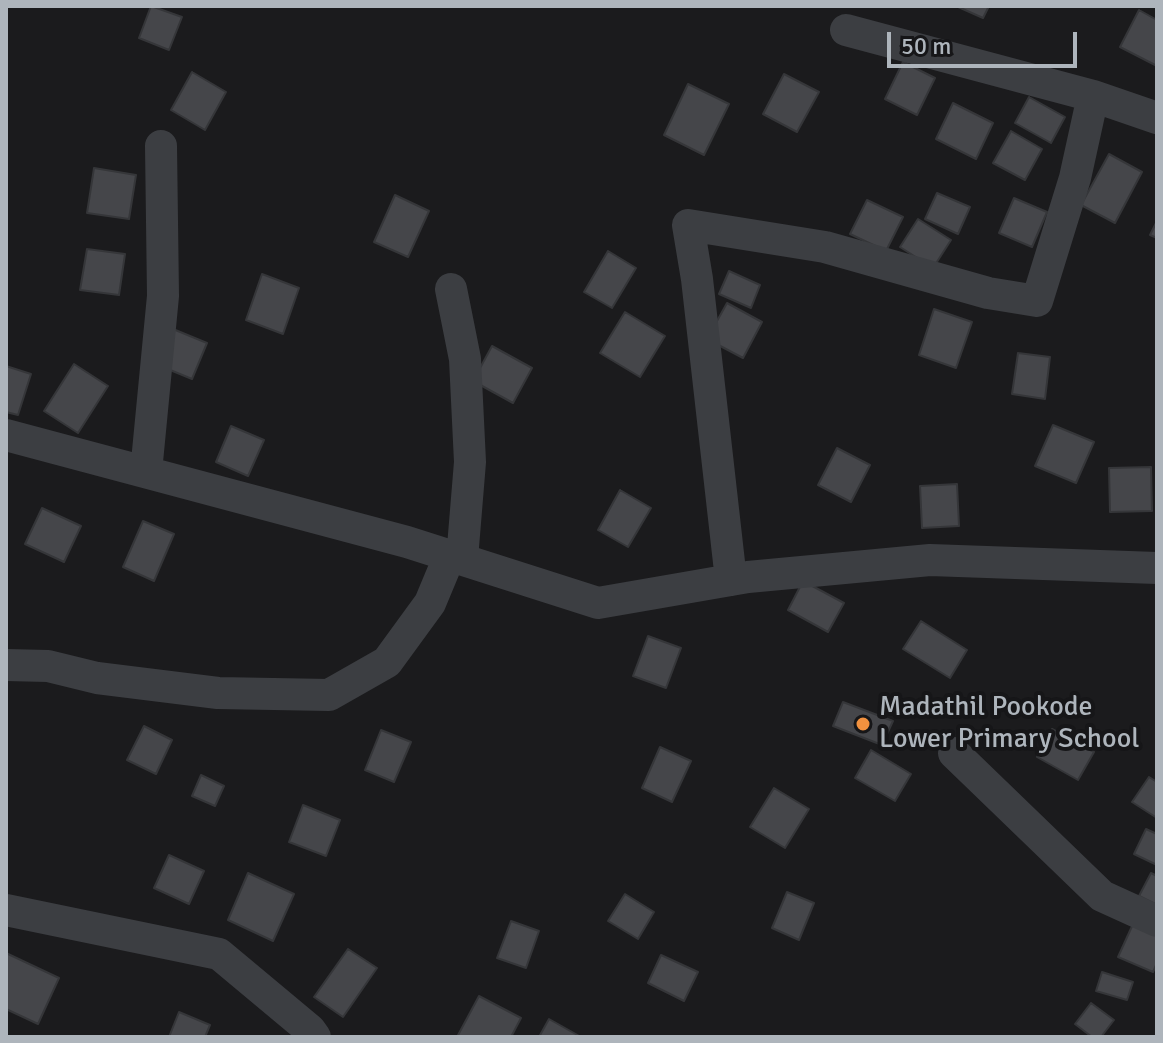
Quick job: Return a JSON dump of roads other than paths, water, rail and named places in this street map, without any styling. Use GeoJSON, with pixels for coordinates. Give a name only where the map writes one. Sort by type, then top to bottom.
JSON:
{"type":"FeatureCollection","features":[{"type":"Feature","properties":{"kind":"street"},"geometry":{"type":"LineString","coordinates":[[846,30],[1093,96],[1157,118]]}},
{"type":"Feature","properties":{"kind":"street"},"geometry":{"type":"LineString","coordinates":[[731,580],[697,279],[688,225],[825,247],[988,293],[1037,301],[1075,178],[1093,96]]}},
{"type":"Feature","properties":{"kind":"street"},"geometry":{"type":"LineString","coordinates":[[146,472],[163,296],[161,146]]}},
{"type":"Feature","properties":{"kind":"street"},"geometry":{"type":"LineString","coordinates":[[6,665],[48,666],[97,678],[218,693],[329,695],[387,662],[430,603],[456,557],[470,462],[465,359],[451,289]]}},
{"type":"Feature","properties":{"kind":"street"},"geometry":{"type":"LineString","coordinates":[[6,435],[456,557],[598,603],[731,580],[930,560],[1157,568]]}},
{"type":"Feature","properties":{"kind":"street"},"geometry":{"type":"LineString","coordinates":[[954,753],[1102,896],[1157,921]]}},
{"type":"Feature","properties":{"kind":"street"},"geometry":{"type":"LineString","coordinates":[[6,910],[219,954],[315,1037]]}},
{"type":"Feature","properties":{"kind":"place","name":"Madathil Pookode Lower Primary School"},"geometry":{"type":"Point","coordinates":[863,724]}}]}
